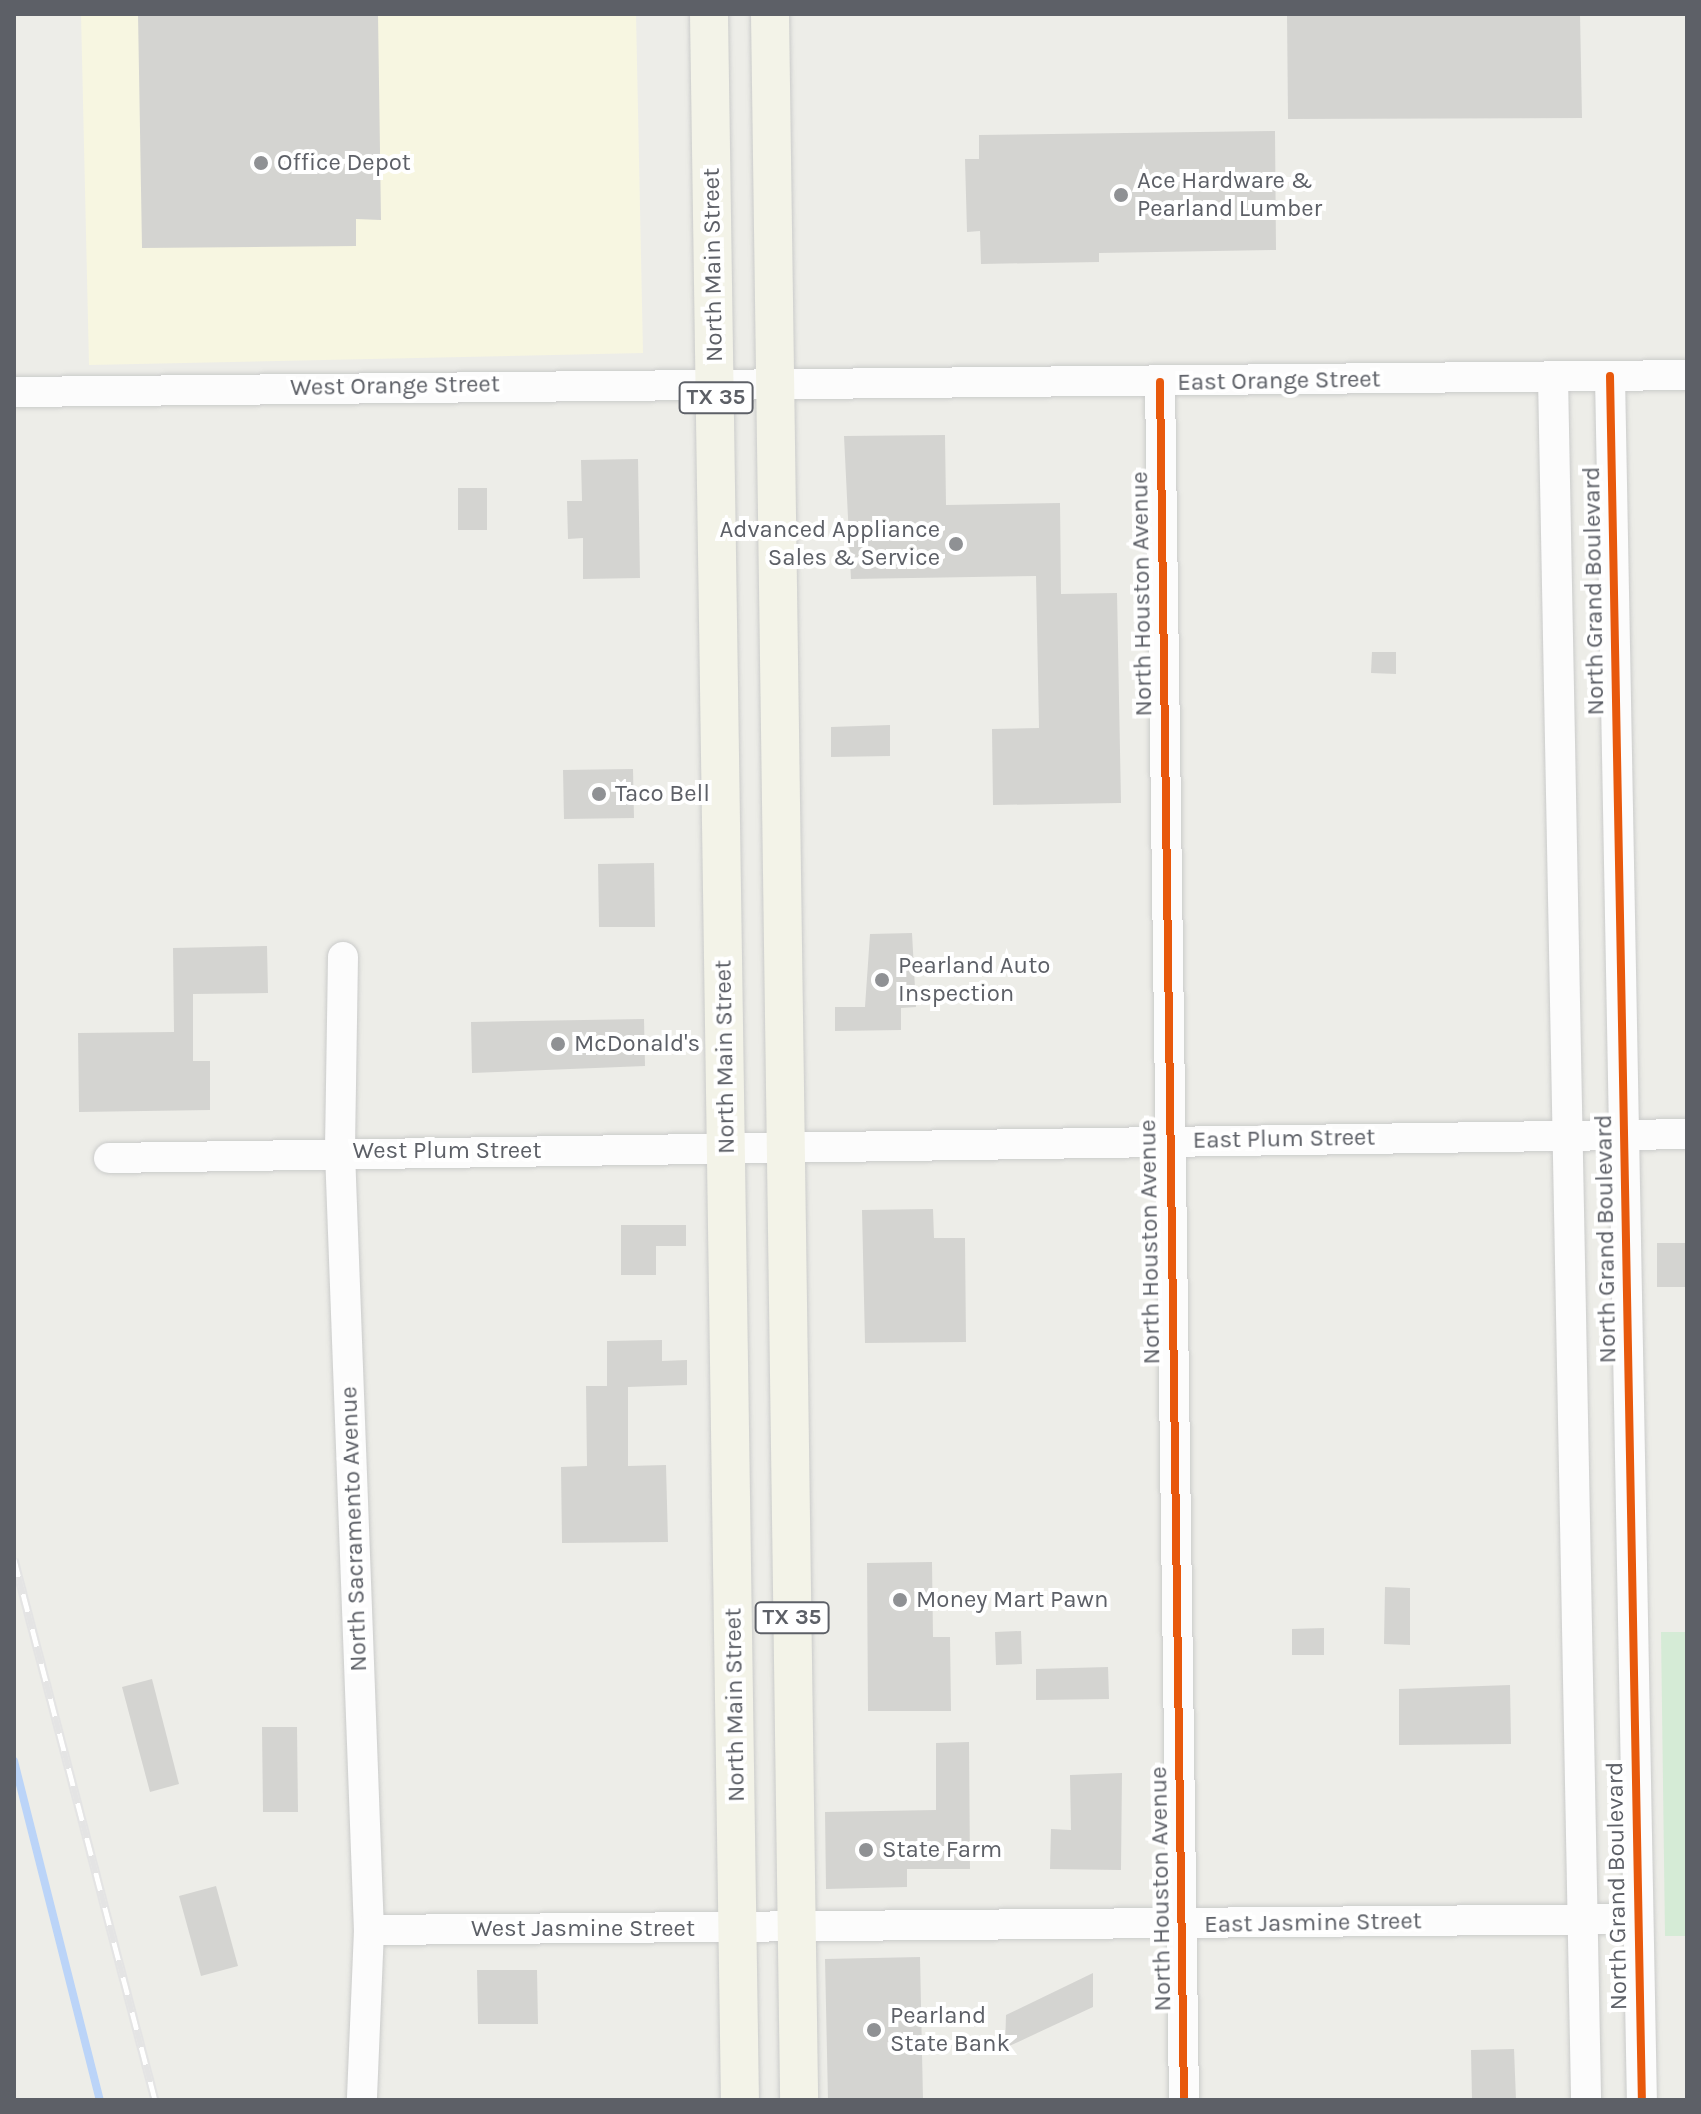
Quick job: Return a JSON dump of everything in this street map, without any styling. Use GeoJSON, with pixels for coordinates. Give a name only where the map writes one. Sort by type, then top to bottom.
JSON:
{"type":"FeatureCollection","features":[{"type":"Feature","properties":{"kind":"main road","name":"North Main Street"},"geometry":{"type":"LineString","coordinates":[[709,14],[740,2100]]}},
{"type":"Feature","properties":{"kind":"main road","name":"TX 35"},"geometry":{"type":"LineString","coordinates":[[770,14],[799,2100]]}},
{"type":"Feature","properties":{"kind":"street","name":"East Orange Street"},"geometry":{"type":"LineString","coordinates":[[775,382],[823,387],[1687,375]]}},
{"type":"Feature","properties":{"kind":"street","name":"North Grand Boulevard"},"geometry":{"type":"LineString","coordinates":[[1610,376],[1642,2100]]}},
{"type":"Feature","properties":{"kind":"street","name":"North Grand Boulevard"},"geometry":{"type":"LineString","coordinates":[[1553,377],[1586,2100]]}},
{"type":"Feature","properties":{"kind":"street","name":"West Orange Street"},"geometry":{"type":"LineString","coordinates":[[14,392],[775,382]]}},
{"type":"Feature","properties":{"kind":"street","name":"North Houston Avenue"},"geometry":{"type":"LineString","coordinates":[[1160,382],[1168,1140],[1184,2100]]}},
{"type":"Feature","properties":{"kind":"street","name":"North Sacramento Avenue"},"geometry":{"type":"LineString","coordinates":[[343,957],[340,1152],[369,1930],[362,2100]]}},
{"type":"Feature","properties":{"kind":"street","name":"East Plum Street"},"geometry":{"type":"LineString","coordinates":[[784,1149],[1168,1140],[1687,1134]]}},
{"type":"Feature","properties":{"kind":"street","name":"West Plum Street"},"geometry":{"type":"LineString","coordinates":[[109,1158],[340,1152],[784,1149]]}},
{"type":"Feature","properties":{"kind":"street","name":"East Jasmine Street"},"geometry":{"type":"LineString","coordinates":[[796,1928],[1638,1919]]}},
{"type":"Feature","properties":{"kind":"street","name":"West Jasmine Street"},"geometry":{"type":"LineString","coordinates":[[369,1930],[796,1928]]}},
{"type":"Feature","properties":{"kind":"shaded area"},"geometry":{"type":"Polygon","coordinates":[[[81,14],[636,14],[643,353],[89,365],[81,14]]]}},
{"type":"Feature","properties":{"kind":"shaded area"},"geometry":{"type":"Polygon","coordinates":[[[1661,1632],[1687,1632],[1687,1936],[1665,1936],[1661,1632]]]}},
{"type":"Feature","properties":{"kind":"building","name":"Office Depot"},"geometry":{"type":"Polygon","coordinates":[[[138,14],[378,14],[381,220],[356,219],[356,246],[142,248],[138,14]]]}},
{"type":"Feature","properties":{"kind":"building"},"geometry":{"type":"Polygon","coordinates":[[[1287,14],[1580,14],[1582,118],[1288,119],[1287,14]]]}},
{"type":"Feature","properties":{"kind":"building","name":"Ace Hardware & Pearland Lumber"},"geometry":{"type":"Polygon","coordinates":[[[1275,131],[1276,250],[1099,253],[1099,262],[981,264],[980,231],[967,232],[965,159],[979,159],[979,135],[1275,131]]]}},
{"type":"Feature","properties":{"kind":"building"},"geometry":{"type":"Polygon","coordinates":[[[945,435],[946,505],[1060,503],[1061,594],[1117,593],[1121,803],[993,805],[992,729],[1039,728],[1036,576],[851,579],[844,436],[945,435]]]}},
{"type":"Feature","properties":{"kind":"building"},"geometry":{"type":"Polygon","coordinates":[[[638,459],[640,578],[583,579],[583,538],[568,539],[567,501],[582,501],[581,460],[638,459]]]}},
{"type":"Feature","properties":{"kind":"building"},"geometry":{"type":"Polygon","coordinates":[[[458,488],[487,488],[487,530],[458,530],[458,488]]]}},
{"type":"Feature","properties":{"kind":"building"},"geometry":{"type":"Polygon","coordinates":[[[1372,652],[1396,652],[1396,674],[1371,673],[1372,652]]]}},
{"type":"Feature","properties":{"kind":"building"},"geometry":{"type":"Polygon","coordinates":[[[890,725],[890,756],[831,757],[831,727],[890,725]]]}},
{"type":"Feature","properties":{"kind":"building","name":"Taco Bell"},"geometry":{"type":"Polygon","coordinates":[[[633,769],[634,818],[564,819],[563,770],[633,769]]]}},
{"type":"Feature","properties":{"kind":"building"},"geometry":{"type":"Polygon","coordinates":[[[654,863],[655,927],[599,927],[598,864],[654,863]]]}},
{"type":"Feature","properties":{"kind":"building","name":"Pearland Auto Inspection"},"geometry":{"type":"Polygon","coordinates":[[[912,933],[916,1007],[901,1008],[901,1030],[835,1031],[835,1007],[865,1007],[870,934],[912,933]]]}},
{"type":"Feature","properties":{"kind":"building"},"geometry":{"type":"Polygon","coordinates":[[[267,946],[268,993],[193,994],[193,1061],[210,1061],[210,1110],[79,1112],[78,1033],[174,1032],[173,948],[267,946]]]}},
{"type":"Feature","properties":{"kind":"building","name":"McDonald's"},"geometry":{"type":"Polygon","coordinates":[[[644,1019],[645,1066],[472,1073],[471,1022],[644,1019]]]}},
{"type":"Feature","properties":{"kind":"building"},"geometry":{"type":"Polygon","coordinates":[[[933,1209],[934,1238],[965,1238],[966,1342],[865,1343],[862,1210],[933,1209]]]}},
{"type":"Feature","properties":{"kind":"building"},"geometry":{"type":"Polygon","coordinates":[[[621,1225],[686,1225],[686,1246],[656,1246],[656,1275],[621,1275],[621,1225]]]}},
{"type":"Feature","properties":{"kind":"building"},"geometry":{"type":"Polygon","coordinates":[[[1657,1243],[1687,1243],[1687,1287],[1657,1287],[1657,1243]]]}},
{"type":"Feature","properties":{"kind":"building"},"geometry":{"type":"Polygon","coordinates":[[[662,1340],[662,1361],[687,1360],[687,1385],[628,1387],[628,1466],[666,1465],[668,1542],[562,1543],[561,1467],[587,1466],[586,1386],[607,1386],[607,1341],[662,1340]]]}},
{"type":"Feature","properties":{"kind":"building","name":"Money Mart Pawn"},"geometry":{"type":"Polygon","coordinates":[[[932,1562],[933,1637],[950,1637],[951,1711],[868,1711],[867,1563],[932,1562]]]}},
{"type":"Feature","properties":{"kind":"building"},"geometry":{"type":"Polygon","coordinates":[[[1385,1587],[1410,1588],[1410,1645],[1384,1644],[1385,1587]]]}},
{"type":"Feature","properties":{"kind":"building"},"geometry":{"type":"Polygon","coordinates":[[[1324,1628],[1324,1655],[1292,1655],[1292,1629],[1324,1628]]]}},
{"type":"Feature","properties":{"kind":"building"},"geometry":{"type":"Polygon","coordinates":[[[1021,1631],[1022,1664],[996,1665],[995,1632],[1021,1631]]]}},
{"type":"Feature","properties":{"kind":"building"},"geometry":{"type":"Polygon","coordinates":[[[1108,1667],[1109,1699],[1036,1700],[1036,1669],[1108,1667]]]}},
{"type":"Feature","properties":{"kind":"building"},"geometry":{"type":"Polygon","coordinates":[[[152,1679],[179,1784],[150,1792],[122,1687],[152,1679]]]}},
{"type":"Feature","properties":{"kind":"building"},"geometry":{"type":"Polygon","coordinates":[[[1510,1685],[1511,1744],[1399,1745],[1399,1689],[1510,1685]]]}},
{"type":"Feature","properties":{"kind":"building"},"geometry":{"type":"Polygon","coordinates":[[[262,1727],[297,1727],[298,1812],[263,1812],[262,1727]]]}},
{"type":"Feature","properties":{"kind":"building"},"geometry":{"type":"Polygon","coordinates":[[[969,1742],[970,1869],[907,1869],[907,1887],[826,1889],[825,1812],[936,1810],[936,1743],[969,1742]]]}},
{"type":"Feature","properties":{"kind":"building"},"geometry":{"type":"Polygon","coordinates":[[[1122,1773],[1121,1870],[1050,1869],[1051,1829],[1071,1830],[1070,1775],[1122,1773]]]}},
{"type":"Feature","properties":{"kind":"building"},"geometry":{"type":"Polygon","coordinates":[[[216,1886],[238,1966],[201,1976],[179,1896],[216,1886]]]}},
{"type":"Feature","properties":{"kind":"building","name":"Pearland State Bank"},"geometry":{"type":"Polygon","coordinates":[[[920,1957],[923,2100],[828,2100],[825,1959],[920,1957]]]}},
{"type":"Feature","properties":{"kind":"building"},"geometry":{"type":"Polygon","coordinates":[[[477,1970],[537,1970],[538,2024],[478,2024],[477,1970]]]}},
{"type":"Feature","properties":{"kind":"building"},"geometry":{"type":"Polygon","coordinates":[[[1093,1973],[1093,2007],[1005,2048],[1006,2015],[1093,1973]]]}},
{"type":"Feature","properties":{"kind":"building"},"geometry":{"type":"Polygon","coordinates":[[[1514,2049],[1516,2100],[1472,2100],[1471,2050],[1514,2049]]]}},
{"type":"Feature","properties":{"kind":"waterway"},"geometry":{"type":"LineString","coordinates":[[14,1761],[100,2100]]}},
{"type":"Feature","properties":{"kind":"railway"},"geometry":{"type":"LineString","coordinates":[[14,1559],[155,2100]]}},
{"type":"Feature","properties":{"kind":"cycle path"},"geometry":{"type":"LineString","coordinates":[[1610,376],[1642,2100]]}},
{"type":"Feature","properties":{"kind":"cycle path"},"geometry":{"type":"LineString","coordinates":[[1160,382],[1184,2100]]}},
{"type":"Feature","properties":{"kind":"place","name":"Office Depot"},"geometry":{"type":"Point","coordinates":[261,163]}},
{"type":"Feature","properties":{"kind":"place","name":"Ace Hardware & Pearland Lumber"},"geometry":{"type":"Point","coordinates":[1121,195]}},
{"type":"Feature","properties":{"kind":"place","name":"Advanced Appliance Sales & Service"},"geometry":{"type":"Point","coordinates":[956,544]}},
{"type":"Feature","properties":{"kind":"place","name":"Taco Bell"},"geometry":{"type":"Point","coordinates":[599,794]}},
{"type":"Feature","properties":{"kind":"place","name":"Pearland Auto Inspection"},"geometry":{"type":"Point","coordinates":[882,980]}},
{"type":"Feature","properties":{"kind":"place","name":"McDonald's"},"geometry":{"type":"Point","coordinates":[558,1044]}},
{"type":"Feature","properties":{"kind":"place","name":"Money Mart Pawn"},"geometry":{"type":"Point","coordinates":[900,1600]}},
{"type":"Feature","properties":{"kind":"place","name":"State Farm"},"geometry":{"type":"Point","coordinates":[866,1850]}},
{"type":"Feature","properties":{"kind":"place","name":"Pearland State Bank"},"geometry":{"type":"Point","coordinates":[874,2030]}}]}
